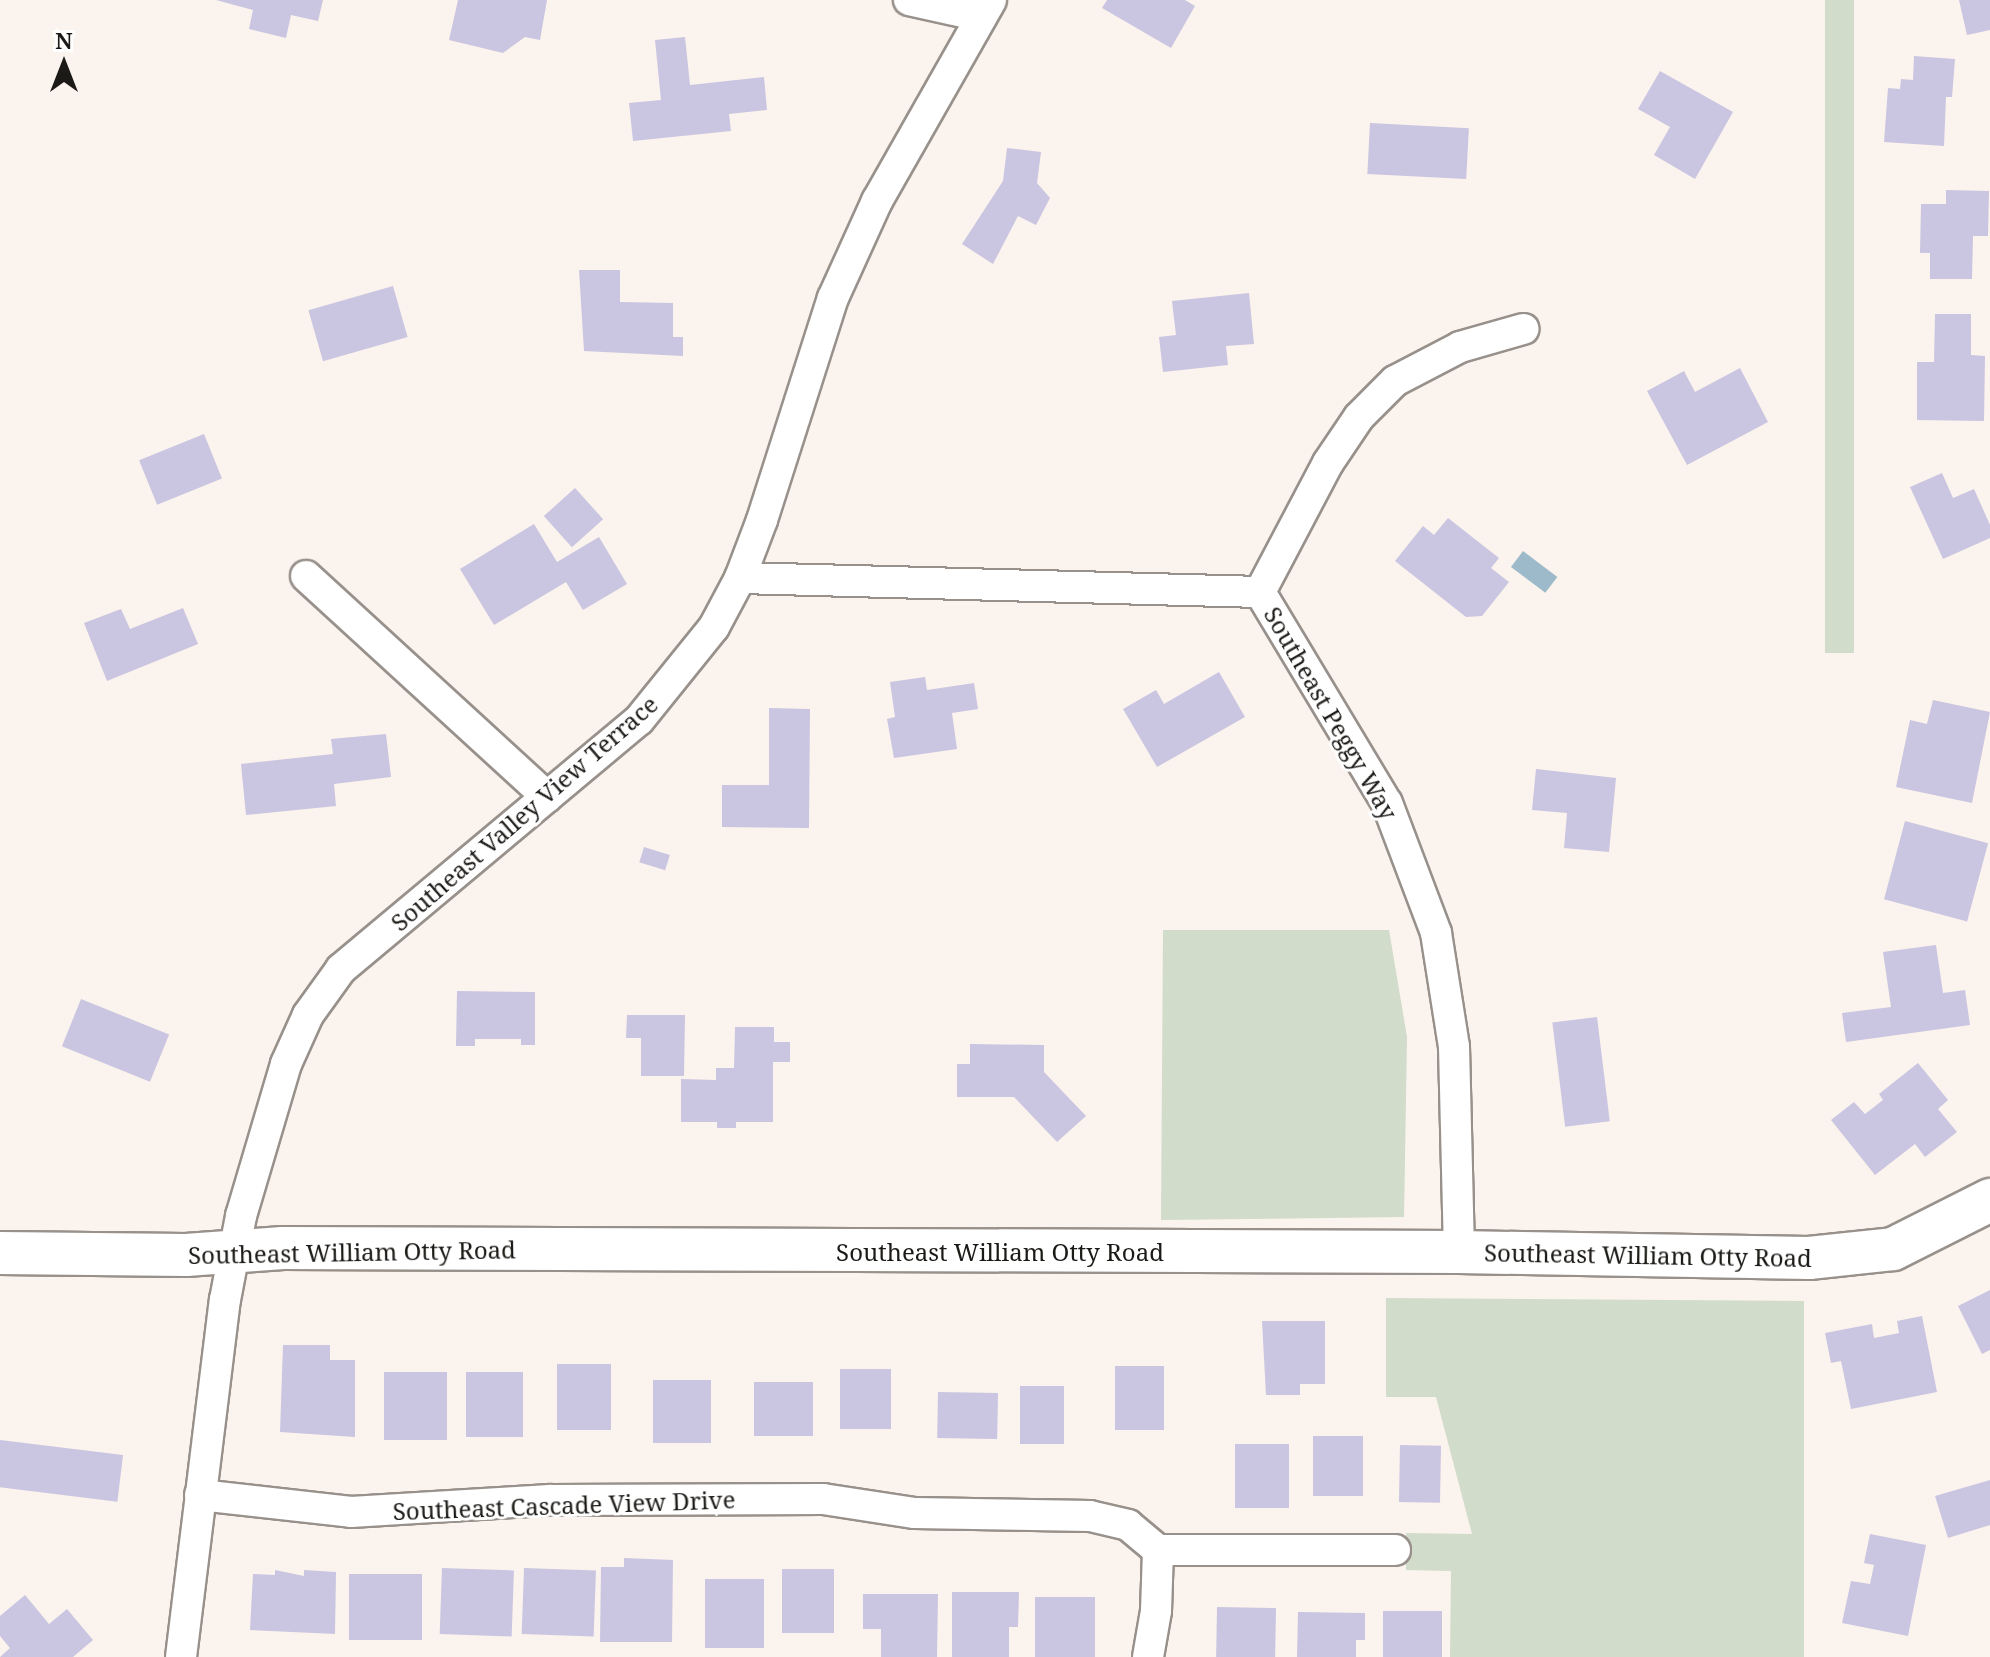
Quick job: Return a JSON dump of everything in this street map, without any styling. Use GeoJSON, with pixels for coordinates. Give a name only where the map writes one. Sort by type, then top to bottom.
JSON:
{"type":"FeatureCollection","features":[{"type":"Feature","properties":{"kind":"street"},"geometry":{"type":"LineString","coordinates":[[909,0],[986,8]]}},
{"type":"Feature","properties":{"kind":"street","name":"Southeast Valley View Terrace"},"geometry":{"type":"LineString","coordinates":[[181,1657],[234,1252],[286,1064],[319,995],[341,969],[547,797],[667,690],[714,627],[740,578],[833,298],[877,201],[986,8]]}},
{"type":"Feature","properties":{"kind":"street"},"geometry":{"type":"LineString","coordinates":[[1260,592],[1328,463],[1359,417],[1395,381],[1460,347],[1523,329]]}},
{"type":"Feature","properties":{"kind":"street"},"geometry":{"type":"LineString","coordinates":[[306,576],[547,797]]}},
{"type":"Feature","properties":{"kind":"street","name":"Southeast Peggy Way"},"geometry":{"type":"LineString","coordinates":[[740,578],[1260,592],[1387,803],[1423,889],[1436,933],[1454,1047],[1459,1252]]}},
{"type":"Feature","properties":{"kind":"street","name":"Southeast William Otty Road"},"geometry":{"type":"LineString","coordinates":[[0,1253],[1459,1252],[1858,1256],[1919,1239],[1989,1198]]}},
{"type":"Feature","properties":{"kind":"street","name":"Southeast Cascade View Drive"},"geometry":{"type":"LineString","coordinates":[[200,1495],[351,1512],[550,1500],[823,1499],[915,1513],[1090,1516],[1128,1525],[1158,1550]]}},
{"type":"Feature","properties":{"kind":"street"},"geometry":{"type":"LineString","coordinates":[[1148,1657],[1158,1550],[1395,1550]]}},
{"type":"Feature","properties":{"kind":"green space"},"geometry":{"type":"Polygon","coordinates":[[[1825,0],[1854,0],[1854,653],[1825,653],[1825,0]]]}},
{"type":"Feature","properties":{"kind":"green space"},"geometry":{"type":"Polygon","coordinates":[[[1163,930],[1389,930],[1407,1037],[1404,1217],[1161,1220],[1163,930]]]}},
{"type":"Feature","properties":{"kind":"green space"},"geometry":{"type":"Polygon","coordinates":[[[1386,1298],[1804,1301],[1804,1657],[1450,1657],[1451,1571],[1406,1570],[1406,1533],[1472,1534],[1436,1397],[1386,1397],[1386,1298]]]}},
{"type":"Feature","properties":{"kind":"water"},"geometry":{"type":"Polygon","coordinates":[[[1523,551],[1557,577],[1545,593],[1511,567],[1523,551]]]}},
{"type":"Feature","properties":{"kind":"building"},"geometry":{"type":"Polygon","coordinates":[[[216,0],[323,0],[318,21],[291,15],[286,38],[249,29],[253,10],[216,0]]]}},
{"type":"Feature","properties":{"kind":"building"},"geometry":{"type":"Polygon","coordinates":[[[458,0],[547,0],[540,40],[525,37],[503,53],[449,40],[458,0]]]}},
{"type":"Feature","properties":{"kind":"building"},"geometry":{"type":"Polygon","coordinates":[[[1107,0],[1185,0],[1195,6],[1171,48],[1102,8],[1107,0]]]}},
{"type":"Feature","properties":{"kind":"building"},"geometry":{"type":"Polygon","coordinates":[[[1959,0],[1990,0],[1990,30],[1967,35],[1959,0]]]}},
{"type":"Feature","properties":{"kind":"building"},"geometry":{"type":"Polygon","coordinates":[[[685,37],[690,85],[764,77],[767,110],[729,114],[731,131],[633,141],[629,103],[661,100],[655,40],[685,37]]]}},
{"type":"Feature","properties":{"kind":"building"},"geometry":{"type":"Polygon","coordinates":[[[1914,56],[1955,59],[1952,97],[1946,97],[1944,146],[1884,142],[1888,88],[1900,89],[1901,79],[1913,80],[1914,56]]]}},
{"type":"Feature","properties":{"kind":"building"},"geometry":{"type":"Polygon","coordinates":[[[1660,71],[1733,112],[1695,179],[1654,155],[1670,127],[1638,109],[1660,71]]]}},
{"type":"Feature","properties":{"kind":"building"},"geometry":{"type":"Polygon","coordinates":[[[1370,123],[1469,128],[1466,179],[1367,174],[1370,123]]]}},
{"type":"Feature","properties":{"kind":"building"},"geometry":{"type":"Polygon","coordinates":[[[1007,148],[1041,152],[1037,183],[1050,198],[1036,225],[1018,216],[993,264],[962,244],[1003,181],[1007,148]]]}},
{"type":"Feature","properties":{"kind":"building"},"geometry":{"type":"Polygon","coordinates":[[[1946,190],[1989,191],[1988,236],[1973,236],[1972,279],[1930,279],[1930,253],[1920,253],[1921,204],[1946,204],[1946,190]]]}},
{"type":"Feature","properties":{"kind":"building"},"geometry":{"type":"Polygon","coordinates":[[[579,270],[620,270],[620,302],[673,303],[673,337],[683,337],[683,356],[584,351],[579,270]]]}},
{"type":"Feature","properties":{"kind":"building"},"geometry":{"type":"Polygon","coordinates":[[[393,286],[408,337],[323,361],[308,310],[393,286]]]}},
{"type":"Feature","properties":{"kind":"building"},"geometry":{"type":"Polygon","coordinates":[[[1249,293],[1254,344],[1226,346],[1228,365],[1163,372],[1159,337],[1176,335],[1172,301],[1249,293]]]}},
{"type":"Feature","properties":{"kind":"building"},"geometry":{"type":"Polygon","coordinates":[[[1935,314],[1971,314],[1971,355],[1985,356],[1984,421],[1917,420],[1917,362],[1934,362],[1935,314]]]}},
{"type":"Feature","properties":{"kind":"building"},"geometry":{"type":"Polygon","coordinates":[[[1740,368],[1768,422],[1687,465],[1647,391],[1684,371],[1695,392],[1740,368]]]}},
{"type":"Feature","properties":{"kind":"building"},"geometry":{"type":"Polygon","coordinates":[[[204,434],[222,479],[157,505],[139,460],[204,434]]]}},
{"type":"Feature","properties":{"kind":"building"},"geometry":{"type":"Polygon","coordinates":[[[1942,473],[1953,498],[1974,489],[1990,525],[1990,538],[1943,559],[1910,487],[1942,473]]]}},
{"type":"Feature","properties":{"kind":"building"},"geometry":{"type":"Polygon","coordinates":[[[575,488],[603,519],[572,547],[544,516],[575,488]]]}},
{"type":"Feature","properties":{"kind":"building"},"geometry":{"type":"Polygon","coordinates":[[[1448,518],[1499,558],[1491,568],[1509,582],[1482,616],[1466,617],[1395,561],[1423,526],[1434,535],[1448,518]]]}},
{"type":"Feature","properties":{"kind":"building"},"geometry":{"type":"Polygon","coordinates":[[[534,524],[557,562],[599,537],[627,584],[583,610],[566,582],[494,625],[460,569],[534,524]]]}},
{"type":"Feature","properties":{"kind":"building"},"geometry":{"type":"Polygon","coordinates":[[[183,608],[198,644],[107,681],[84,623],[121,609],[130,629],[183,608]]]}},
{"type":"Feature","properties":{"kind":"building"},"geometry":{"type":"Polygon","coordinates":[[[1219,672],[1245,717],[1157,767],[1123,709],[1156,690],[1164,704],[1219,672]]]}},
{"type":"Feature","properties":{"kind":"building"},"geometry":{"type":"Polygon","coordinates":[[[925,677],[927,690],[974,683],[978,709],[952,713],[957,749],[894,758],[887,719],[895,717],[890,682],[925,677]]]}},
{"type":"Feature","properties":{"kind":"building"},"geometry":{"type":"Polygon","coordinates":[[[1933,700],[1990,712],[1972,803],[1896,787],[1910,720],[1927,724],[1933,700]]]}},
{"type":"Feature","properties":{"kind":"building"},"geometry":{"type":"Polygon","coordinates":[[[769,708],[810,709],[809,828],[722,827],[722,785],[769,785],[769,708]]]}},
{"type":"Feature","properties":{"kind":"building"},"geometry":{"type":"Polygon","coordinates":[[[386,734],[391,777],[334,784],[336,806],[246,815],[241,764],[333,754],[331,739],[386,734]]]}},
{"type":"Feature","properties":{"kind":"building"},"geometry":{"type":"Polygon","coordinates":[[[1536,769],[1616,778],[1609,852],[1564,848],[1567,813],[1532,810],[1536,769]]]}},
{"type":"Feature","properties":{"kind":"building"},"geometry":{"type":"Polygon","coordinates":[[[1905,821],[1988,843],[1967,921],[1884,899],[1905,821]]]}},
{"type":"Feature","properties":{"kind":"building"},"geometry":{"type":"Polygon","coordinates":[[[644,847],[670,855],[665,870],[639,862],[644,847]]]}},
{"type":"Feature","properties":{"kind":"building"},"geometry":{"type":"Polygon","coordinates":[[[1936,945],[1943,993],[1965,990],[1970,1025],[1846,1042],[1842,1013],[1891,1007],[1883,952],[1936,945]]]}},
{"type":"Feature","properties":{"kind":"building"},"geometry":{"type":"Polygon","coordinates":[[[457,991],[535,992],[535,1045],[521,1045],[521,1039],[475,1039],[475,1046],[456,1046],[457,991]]]}},
{"type":"Feature","properties":{"kind":"building"},"geometry":{"type":"Polygon","coordinates":[[[81,999],[169,1035],[150,1082],[62,1046],[81,999]]]}},
{"type":"Feature","properties":{"kind":"building"},"geometry":{"type":"Polygon","coordinates":[[[627,1015],[685,1015],[684,1076],[641,1076],[641,1038],[626,1038],[627,1015]]]}},
{"type":"Feature","properties":{"kind":"building"},"geometry":{"type":"Polygon","coordinates":[[[1597,1017],[1610,1121],[1565,1127],[1552,1022],[1597,1017]]]}},
{"type":"Feature","properties":{"kind":"building"},"geometry":{"type":"Polygon","coordinates":[[[735,1027],[774,1027],[774,1042],[790,1042],[790,1062],[773,1062],[773,1122],[736,1122],[736,1128],[717,1128],[717,1122],[681,1122],[681,1079],[716,1080],[716,1068],[734,1068],[735,1027]]]}},
{"type":"Feature","properties":{"kind":"building"},"geometry":{"type":"Polygon","coordinates":[[[970,1044],[1044,1045],[1044,1072],[1086,1116],[1057,1142],[1014,1097],[957,1097],[957,1064],[970,1064],[970,1044]]]}},
{"type":"Feature","properties":{"kind":"building"},"geometry":{"type":"Polygon","coordinates":[[[1918,1063],[1948,1100],[1938,1109],[1957,1132],[1925,1157],[1915,1144],[1875,1175],[1831,1120],[1854,1102],[1865,1114],[1883,1100],[1879,1094],[1918,1063]]]}},
{"type":"Feature","properties":{"kind":"building"},"geometry":{"type":"Polygon","coordinates":[[[1990,1290],[1990,1350],[1982,1354],[1958,1306],[1990,1290]]]}},
{"type":"Feature","properties":{"kind":"building"},"geometry":{"type":"Polygon","coordinates":[[[1922,1316],[1937,1392],[1851,1409],[1841,1361],[1831,1363],[1825,1333],[1872,1324],[1874,1338],[1899,1333],[1897,1321],[1922,1316]]]}},
{"type":"Feature","properties":{"kind":"building"},"geometry":{"type":"Polygon","coordinates":[[[1262,1321],[1325,1321],[1325,1384],[1300,1384],[1300,1395],[1266,1395],[1262,1321]]]}},
{"type":"Feature","properties":{"kind":"building"},"geometry":{"type":"Polygon","coordinates":[[[283,1345],[330,1345],[330,1360],[355,1360],[355,1437],[280,1432],[283,1345]]]}},
{"type":"Feature","properties":{"kind":"building"},"geometry":{"type":"Polygon","coordinates":[[[557,1364],[611,1364],[611,1430],[557,1430],[557,1364]]]}},
{"type":"Feature","properties":{"kind":"building"},"geometry":{"type":"Polygon","coordinates":[[[1115,1366],[1164,1366],[1164,1430],[1115,1430],[1115,1366]]]}},
{"type":"Feature","properties":{"kind":"building"},"geometry":{"type":"Polygon","coordinates":[[[840,1369],[891,1369],[891,1429],[840,1429],[840,1369]]]}},
{"type":"Feature","properties":{"kind":"building"},"geometry":{"type":"Polygon","coordinates":[[[384,1372],[447,1372],[447,1440],[384,1440],[384,1372]]]}},
{"type":"Feature","properties":{"kind":"building"},"geometry":{"type":"Polygon","coordinates":[[[466,1372],[523,1372],[523,1437],[466,1437],[466,1372]]]}},
{"type":"Feature","properties":{"kind":"building"},"geometry":{"type":"Polygon","coordinates":[[[653,1380],[711,1380],[711,1443],[653,1443],[653,1380]]]}},
{"type":"Feature","properties":{"kind":"building"},"geometry":{"type":"Polygon","coordinates":[[[754,1382],[813,1382],[813,1436],[754,1436],[754,1382]]]}},
{"type":"Feature","properties":{"kind":"building"},"geometry":{"type":"Polygon","coordinates":[[[1020,1386],[1064,1386],[1064,1444],[1020,1444],[1020,1386]]]}},
{"type":"Feature","properties":{"kind":"building"},"geometry":{"type":"Polygon","coordinates":[[[938,1392],[998,1393],[997,1439],[937,1438],[938,1392]]]}},
{"type":"Feature","properties":{"kind":"building"},"geometry":{"type":"Polygon","coordinates":[[[1313,1436],[1363,1436],[1363,1496],[1313,1496],[1313,1436]]]}},
{"type":"Feature","properties":{"kind":"building"},"geometry":{"type":"Polygon","coordinates":[[[0,1440],[123,1455],[117,1502],[0,1487],[0,1440]]]}},
{"type":"Feature","properties":{"kind":"building"},"geometry":{"type":"Polygon","coordinates":[[[1235,1444],[1289,1444],[1289,1508],[1235,1508],[1235,1444]]]}},
{"type":"Feature","properties":{"kind":"building"},"geometry":{"type":"Polygon","coordinates":[[[1400,1445],[1441,1446],[1440,1503],[1399,1502],[1400,1445]]]}},
{"type":"Feature","properties":{"kind":"building"},"geometry":{"type":"Polygon","coordinates":[[[1990,1480],[1990,1525],[1948,1538],[1935,1496],[1990,1480]]]}},
{"type":"Feature","properties":{"kind":"building"},"geometry":{"type":"Polygon","coordinates":[[[1870,1534],[1926,1545],[1908,1636],[1842,1623],[1851,1581],[1870,1584],[1874,1565],[1864,1563],[1870,1534]]]}},
{"type":"Feature","properties":{"kind":"building"},"geometry":{"type":"Polygon","coordinates":[[[624,1558],[673,1560],[672,1642],[600,1642],[601,1567],[624,1567],[624,1558]]]}},
{"type":"Feature","properties":{"kind":"building"},"geometry":{"type":"Polygon","coordinates":[[[442,1568],[514,1571],[512,1636],[440,1634],[442,1568]]]}},
{"type":"Feature","properties":{"kind":"building"},"geometry":{"type":"Polygon","coordinates":[[[524,1568],[596,1571],[594,1636],[522,1634],[524,1568]]]}},
{"type":"Feature","properties":{"kind":"building"},"geometry":{"type":"Polygon","coordinates":[[[782,1569],[834,1569],[834,1633],[782,1633],[782,1569]]]}},
{"type":"Feature","properties":{"kind":"building"},"geometry":{"type":"Polygon","coordinates":[[[275,1570],[304,1576],[304,1570],[336,1572],[335,1634],[250,1630],[253,1574],[275,1575],[275,1570]]]}},
{"type":"Feature","properties":{"kind":"building"},"geometry":{"type":"Polygon","coordinates":[[[349,1574],[422,1574],[422,1640],[349,1640],[349,1574]]]}},
{"type":"Feature","properties":{"kind":"building"},"geometry":{"type":"Polygon","coordinates":[[[705,1579],[764,1579],[764,1648],[705,1648],[705,1579]]]}},
{"type":"Feature","properties":{"kind":"building"},"geometry":{"type":"Polygon","coordinates":[[[952,1592],[1019,1592],[1018,1627],[1009,1627],[1009,1657],[952,1657],[952,1592]]]}},
{"type":"Feature","properties":{"kind":"building"},"geometry":{"type":"Polygon","coordinates":[[[863,1594],[938,1594],[937,1657],[881,1657],[881,1629],[863,1629],[863,1594]]]}},
{"type":"Feature","properties":{"kind":"building"},"geometry":{"type":"Polygon","coordinates":[[[25,1595],[49,1624],[67,1609],[93,1640],[73,1657],[0,1657],[10,1648],[0,1636],[0,1616],[25,1595]]]}},
{"type":"Feature","properties":{"kind":"building"},"geometry":{"type":"Polygon","coordinates":[[[1035,1597],[1095,1597],[1095,1657],[1035,1657],[1035,1597]]]}},
{"type":"Feature","properties":{"kind":"building"},"geometry":{"type":"Polygon","coordinates":[[[1217,1607],[1276,1608],[1275,1657],[1216,1657],[1217,1607]]]}},
{"type":"Feature","properties":{"kind":"building"},"geometry":{"type":"Polygon","coordinates":[[[1383,1611],[1442,1611],[1442,1657],[1383,1657],[1383,1611]]]}},
{"type":"Feature","properties":{"kind":"building"},"geometry":{"type":"Polygon","coordinates":[[[1298,1612],[1365,1613],[1365,1640],[1356,1640],[1356,1657],[1297,1657],[1298,1612]]]}}]}
